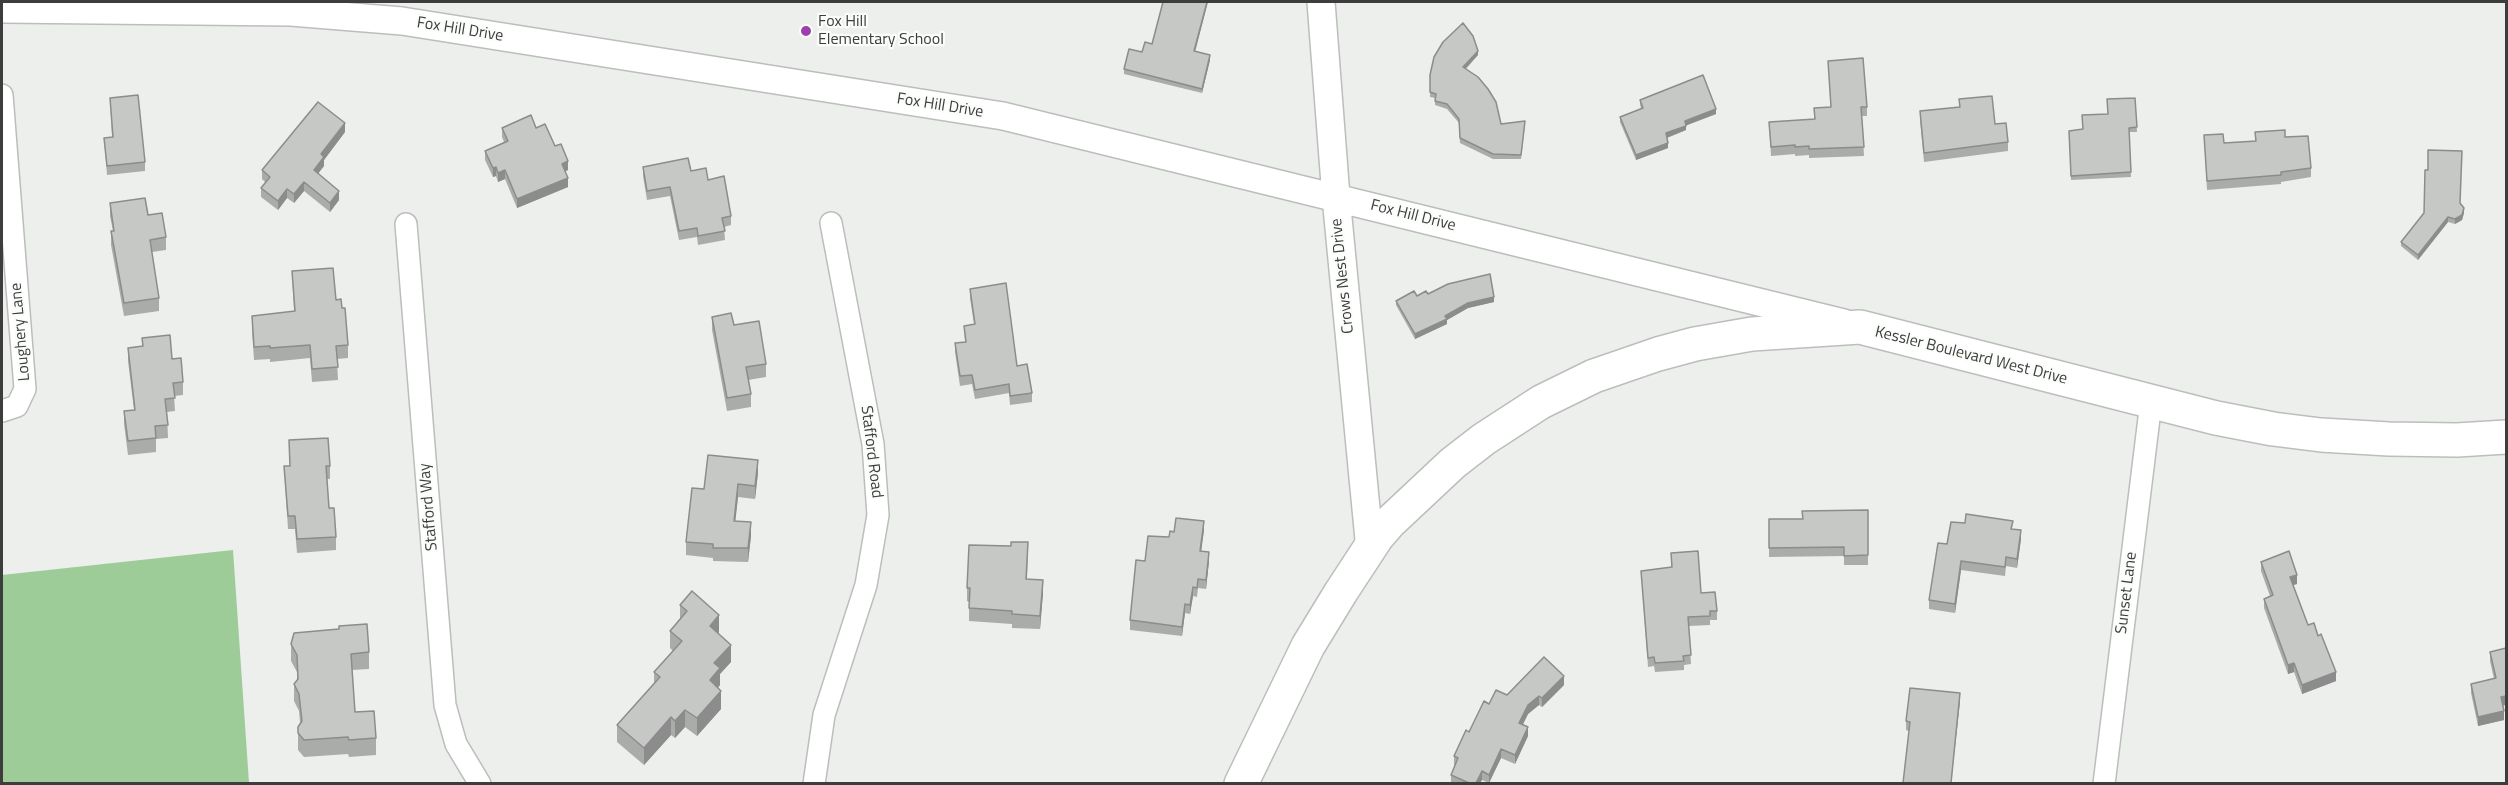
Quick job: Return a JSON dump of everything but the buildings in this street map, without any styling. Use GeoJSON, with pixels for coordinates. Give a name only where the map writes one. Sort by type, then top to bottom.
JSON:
{"type":"FeatureCollection","features":[{"type":"Feature","properties":{"kind":"main road","name":"Kessler Boulevard West Drive"},"geometry":{"type":"LineString","coordinates":[[1241,783],[1308,646],[1390,522],[1424,488],[1484,439],[1541,402],[1594,376],[1658,354],[1733,336],[1860,327],[2216,418],[2321,435],[2428,440],[2506,437]]}},
{"type":"Feature","properties":{"kind":"street","name":"Crows Nest Drive"},"geometry":{"type":"LineString","coordinates":[[1321,2],[1336,197],[1370,550]]}},
{"type":"Feature","properties":{"kind":"street","name":"Fox Hill Drive"},"geometry":{"type":"LineString","coordinates":[[2,9],[291,7],[402,21],[1003,116],[1860,327]]}},
{"type":"Feature","properties":{"kind":"street","name":"Loughery Lane"},"geometry":{"type":"LineString","coordinates":[[2,95],[25,384],[25,392],[17,406],[2,411]]}},
{"type":"Feature","properties":{"kind":"street","name":"Stafford Road"},"geometry":{"type":"LineString","coordinates":[[814,783],[824,715],[867,585],[878,515],[873,444],[831,223]]}},
{"type":"Feature","properties":{"kind":"street","name":"Stafford Way"},"geometry":{"type":"LineString","coordinates":[[406,224],[445,705],[456,744],[480,783]]}},
{"type":"Feature","properties":{"kind":"street","name":"Sunset Lane"},"geometry":{"type":"LineString","coordinates":[[2104,783],[2151,402]]}},
{"type":"Feature","properties":{"kind":"green space"},"geometry":{"type":"Polygon","coordinates":[[[233,550],[249,783],[2,783],[2,575],[233,550]]]}},
{"type":"Feature","properties":{"kind":"place","name":"Fox Hill Elementary School"},"geometry":{"type":"Point","coordinates":[806,31]}}]}
